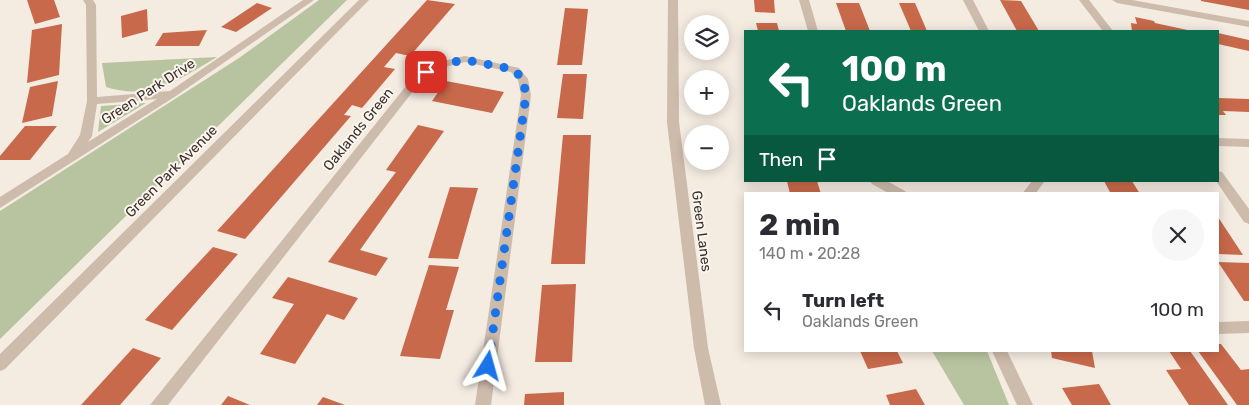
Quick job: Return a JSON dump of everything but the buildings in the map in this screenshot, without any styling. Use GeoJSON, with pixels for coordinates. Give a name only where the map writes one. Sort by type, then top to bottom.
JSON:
{"type":"FeatureCollection","features":[{"type":"Feature","properties":{"kind":"street","name":"Green Park Drive"},"geometry":{"type":"LineString","coordinates":[[0,203],[172,94],[309,0]]}},
{"type":"Feature","properties":{"kind":"street","name":"Green Park Avenue"},"geometry":{"type":"LineString","coordinates":[[0,364],[364,0]]}},
{"type":"Feature","properties":{"kind":"street","name":"Green Lanes"},"geometry":{"type":"LineString","coordinates":[[673,0],[673,122],[702,348],[713,405]]}},
{"type":"Feature","properties":{"kind":"street"},"geometry":{"type":"LineString","coordinates":[[804,0],[813,30]]}},
{"type":"Feature","properties":{"kind":"street"},"geometry":{"type":"LineString","coordinates":[[968,0],[983,30]]}},
{"type":"Feature","properties":{"kind":"street"},"geometry":{"type":"LineString","coordinates":[[1084,0],[1107,30]]}},
{"type":"Feature","properties":{"kind":"street"},"geometry":{"type":"LineString","coordinates":[[1117,0],[1249,24]]}},
{"type":"Feature","properties":{"kind":"street"},"geometry":{"type":"LineString","coordinates":[[66,162],[86,136],[92,101],[93,2]]}},
{"type":"Feature","properties":{"kind":"street","name":"Oaklands Green"},"geometry":{"type":"LineString","coordinates":[[158,405],[410,88],[426,72],[442,64],[465,60],[514,70],[523,79],[526,95],[483,405]]}},
{"type":"Feature","properties":{"kind":"street"},"geometry":{"type":"LineString","coordinates":[[92,101],[172,94]]}},
{"type":"Feature","properties":{"kind":"street"},"geometry":{"type":"LineString","coordinates":[[1219,142],[1249,142]]}},
{"type":"Feature","properties":{"kind":"street"},"geometry":{"type":"LineString","coordinates":[[1219,176],[1249,218]]}},
{"type":"Feature","properties":{"kind":"street"},"geometry":{"type":"LineString","coordinates":[[878,182],[897,192]]}},
{"type":"Feature","properties":{"kind":"street"},"geometry":{"type":"LineString","coordinates":[[1030,192],[1038,182]]}},
{"type":"Feature","properties":{"kind":"street"},"geometry":{"type":"LineString","coordinates":[[1219,328],[1249,327]]}},
{"type":"Feature","properties":{"kind":"street"},"geometry":{"type":"LineString","coordinates":[[999,352],[1025,405]]}},
{"type":"Feature","properties":{"kind":"green space"},"geometry":{"type":"Polygon","coordinates":[[[319,0],[347,0],[0,339],[0,211],[239,58],[319,0]]]}},
{"type":"Feature","properties":{"kind":"green space"},"geometry":{"type":"Polygon","coordinates":[[[217,57],[164,86],[137,91],[122,91],[106,87],[102,63],[217,57]]]}},
{"type":"Feature","properties":{"kind":"green space"},"geometry":{"type":"Polygon","coordinates":[[[146,103],[98,132],[101,106],[146,103]]]}},
{"type":"Feature","properties":{"kind":"green space"},"geometry":{"type":"Polygon","coordinates":[[[933,352],[987,352],[1009,405],[964,405],[933,352]]]}},
{"type":"Feature","properties":{"kind":"route"},"geometry":{"type":"LineString","coordinates":[[426,72],[442,64],[465,60],[514,70],[523,79],[526,95],[488,366]]}}]}
